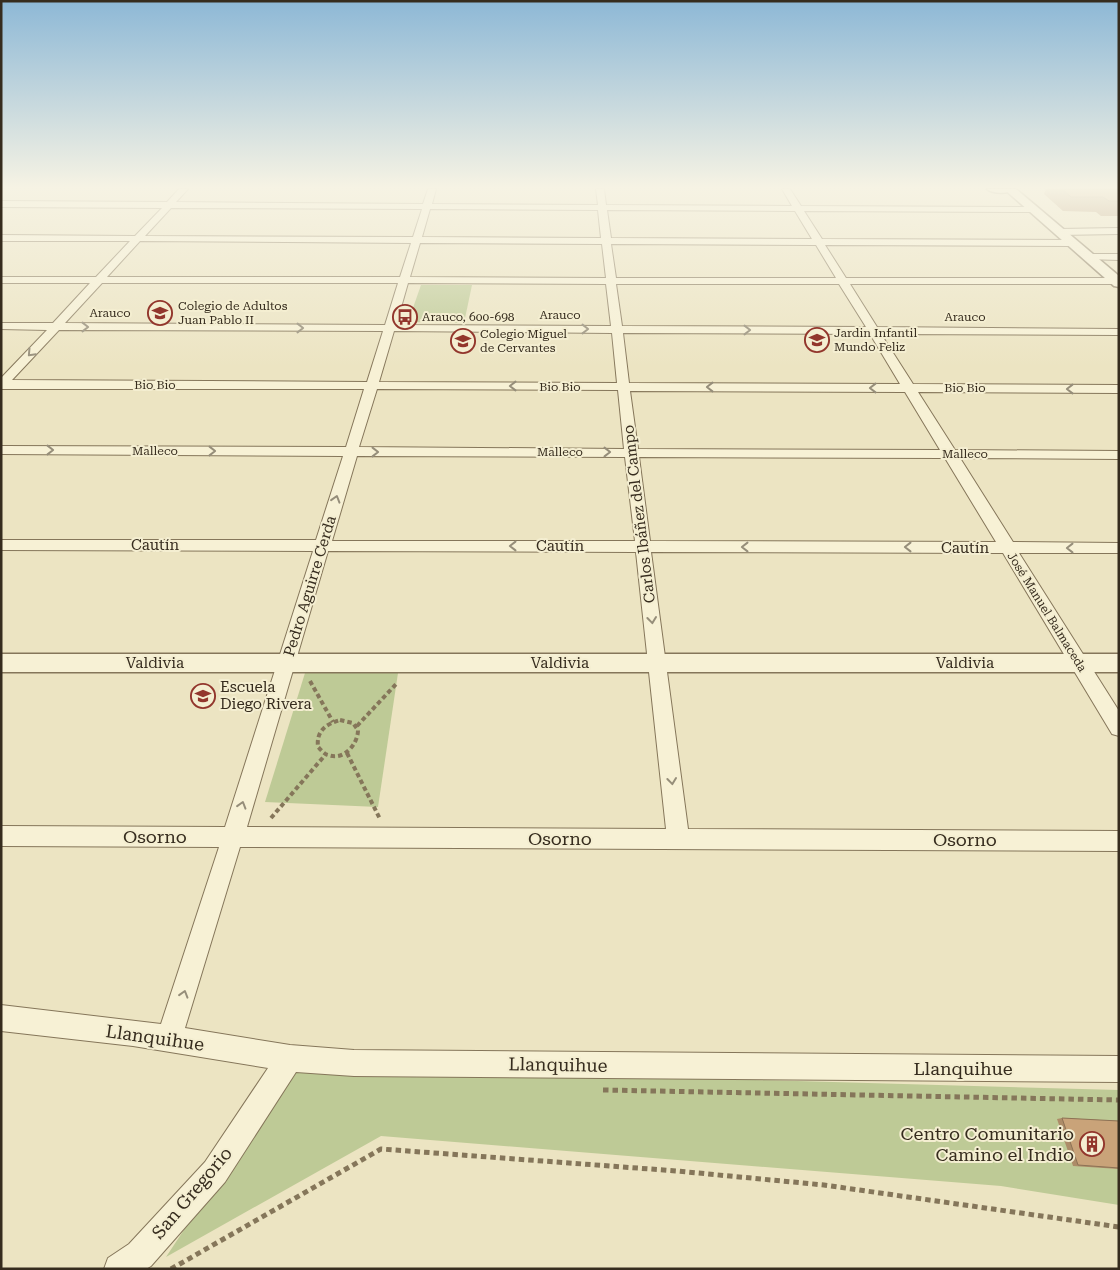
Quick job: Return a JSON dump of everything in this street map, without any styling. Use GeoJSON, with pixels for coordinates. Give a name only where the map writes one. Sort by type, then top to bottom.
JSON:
{"type":"FeatureCollection","features":[{"type":"Feature","properties":{"kind":"street"},"geometry":{"type":"LineString","coordinates":[[1,384],[129,248]]}},
{"type":"Feature","properties":{"kind":"street","name":"Pedro Aguirre Cerda"},"geometry":{"type":"LineString","coordinates":[[168,1039],[181,1005],[232,837],[293,663],[322,546],[414,248]]}},
{"type":"Feature","properties":{"kind":"street","name":"Carlos Ibáñez del Campo"},"geometry":{"type":"LineString","coordinates":[[607,248],[678,839]]}},
{"type":"Feature","properties":{"kind":"street","name":"José Manuel Balmaceda"},"geometry":{"type":"LineString","coordinates":[[822,248],[1119,728]]}},
{"type":"Feature","properties":{"kind":"street"},"geometry":{"type":"LineString","coordinates":[[1078,248],[1118,282]]}},
{"type":"Feature","properties":{"kind":"street"},"geometry":{"type":"LineString","coordinates":[[1088,257],[1119,256]]}},
{"type":"Feature","properties":{"kind":"street"},"geometry":{"type":"LineString","coordinates":[[1,280],[1118,282]]}},
{"type":"Feature","properties":{"kind":"street","name":"Arauco"},"geometry":{"type":"LineString","coordinates":[[1,326],[1119,332]]}},
{"type":"Feature","properties":{"kind":"street","name":"Bio Bio"},"geometry":{"type":"LineString","coordinates":[[1,384],[1119,389]]}},
{"type":"Feature","properties":{"kind":"street","name":"Malleco"},"geometry":{"type":"LineString","coordinates":[[1,450],[1119,455]]}},
{"type":"Feature","properties":{"kind":"street","name":"Cautín"},"geometry":{"type":"LineString","coordinates":[[1,545],[1119,548]]}},
{"type":"Feature","properties":{"kind":"street","name":"Valdivia"},"geometry":{"type":"LineString","coordinates":[[1,662],[1119,663]]}},
{"type":"Feature","properties":{"kind":"street","name":"Osorno"},"geometry":{"type":"LineString","coordinates":[[1,836],[1119,841]]}},
{"type":"Feature","properties":{"kind":"street","name":"Llanquihue"},"geometry":{"type":"LineString","coordinates":[[1,1018],[133,1033],[290,1058],[354,1063],[1119,1070]]}},
{"type":"Feature","properties":{"kind":"street","name":"San Gregorio"},"geometry":{"type":"LineString","coordinates":[[119,1269],[140,1255],[215,1172],[290,1058]]}},
{"type":"Feature","properties":{"kind":"path"},"geometry":{"type":"LineString","coordinates":[[293,663],[333,722]]}},
{"type":"Feature","properties":{"kind":"path"},"geometry":{"type":"LineString","coordinates":[[357,726],[416,663]]}},
{"type":"Feature","properties":{"kind":"path"},"geometry":{"type":"LineString","coordinates":[[347,720],[357,726],[359,737],[357,743],[346,752],[332,756],[326,754],[318,747],[318,735],[327,724],[333,722],[347,720]]}},
{"type":"Feature","properties":{"kind":"path"},"geometry":{"type":"LineString","coordinates":[[346,752],[390,838]]}},
{"type":"Feature","properties":{"kind":"path"},"geometry":{"type":"LineString","coordinates":[[254,837],[326,754]]}},
{"type":"Feature","properties":{"kind":"path"},"geometry":{"type":"LineString","coordinates":[[594,1090],[1119,1100]]}},
{"type":"Feature","properties":{"kind":"path"},"geometry":{"type":"LineString","coordinates":[[171,1269],[381,1149],[677,1171],[824,1185],[1119,1227]]}},
{"type":"Feature","properties":{"kind":"green space"},"geometry":{"type":"Polygon","coordinates":[[[421,285],[472,285],[464,323],[408,322],[421,285]]]}},
{"type":"Feature","properties":{"kind":"green space"},"geometry":{"type":"Polygon","coordinates":[[[305,673],[398,673],[378,807],[265,802],[305,673]]]}},
{"type":"Feature","properties":{"kind":"green space"},"geometry":{"type":"Polygon","coordinates":[[[292,1067],[1119,1090],[1119,1205],[1001,1186],[381,1136],[166,1257],[292,1067]]]}},
{"type":"Feature","properties":{"kind":"building","name":"Centro Comunitario Camino el Indio"},"geometry":{"type":"Polygon","coordinates":[[[1062,1118],[1119,1121],[1119,1168],[1078,1165],[1062,1118]]]}},
{"type":"Feature","properties":{"kind":"place","name":"Colegio de Adultos Juan Pablo II"},"geometry":{"type":"Point","coordinates":[160,313]}},
{"type":"Feature","properties":{"kind":"place","name":"Arauco, 600-698"},"geometry":{"type":"Point","coordinates":[405,317]}},
{"type":"Feature","properties":{"kind":"place","name":"Jardin Infantil Mundo Feliz"},"geometry":{"type":"Point","coordinates":[817,340]}},
{"type":"Feature","properties":{"kind":"place","name":"Colegio Miguel de Cervantes"},"geometry":{"type":"Point","coordinates":[463,341]}},
{"type":"Feature","properties":{"kind":"place","name":"Escuela Diego Rivera"},"geometry":{"type":"Point","coordinates":[203,696]}},
{"type":"Feature","properties":{"kind":"place","name":"Centro Comunitario Camino el Indio"},"geometry":{"type":"Point","coordinates":[1092,1144]}}]}
